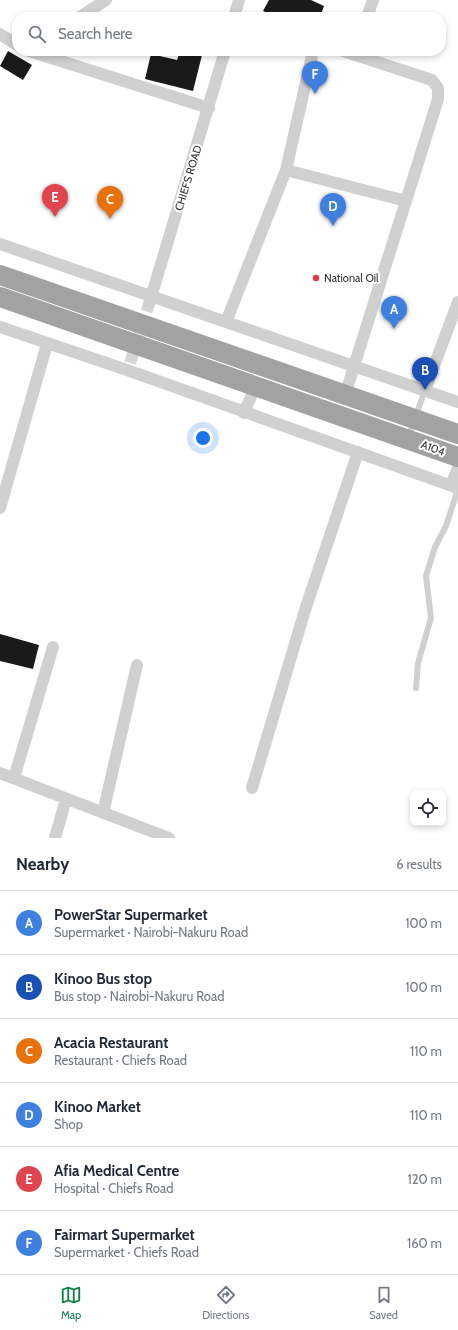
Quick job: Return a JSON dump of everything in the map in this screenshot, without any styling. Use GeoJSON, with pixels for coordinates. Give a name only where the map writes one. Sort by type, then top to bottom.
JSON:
{"type":"FeatureCollection","features":[{"type":"Feature","properties":{"kind":"highway"},"geometry":{"type":"LineString","coordinates":[[0,275],[458,434]]}},
{"type":"Feature","properties":{"kind":"highway","name":"A104"},"geometry":{"type":"LineString","coordinates":[[0,297],[255,387],[458,456]]}},
{"type":"Feature","properties":{"kind":"street"},"geometry":{"type":"LineString","coordinates":[[88,12],[106,0]]}},
{"type":"Feature","properties":{"kind":"street"},"geometry":{"type":"LineString","coordinates":[[237,12],[239,0]]}},
{"type":"Feature","properties":{"kind":"street"},"geometry":{"type":"LineString","coordinates":[[369,12],[373,0]]}},
{"type":"Feature","properties":{"kind":"street"},"geometry":{"type":"LineString","coordinates":[[0,34],[12,42]]}},
{"type":"Feature","properties":{"kind":"street"},"geometry":{"type":"LineString","coordinates":[[45,56],[209,108]]}},
{"type":"Feature","properties":{"kind":"street","name":"CHIEFS ROAD"},"geometry":{"type":"LineString","coordinates":[[150,300],[224,56]]}},
{"type":"Feature","properties":{"kind":"street"},"geometry":{"type":"LineString","coordinates":[[226,322],[286,170],[311,56]]}},
{"type":"Feature","properties":{"kind":"street"},"geometry":{"type":"LineString","coordinates":[[345,395],[438,99],[438,88],[432,80],[364,56]]}},
{"type":"Feature","properties":{"kind":"street"},"geometry":{"type":"LineString","coordinates":[[286,170],[406,201]]}},
{"type":"Feature","properties":{"kind":"street"},"geometry":{"type":"LineString","coordinates":[[0,244],[150,300],[226,322],[458,402]]}},
{"type":"Feature","properties":{"kind":"street"},"geometry":{"type":"LineString","coordinates":[[426,390],[458,302]]}},
{"type":"Feature","properties":{"kind":"street"},"geometry":{"type":"LineString","coordinates":[[0,327],[47,344],[128,367],[244,413],[456,487],[458,468]]}},
{"type":"Feature","properties":{"kind":"street"},"geometry":{"type":"LineString","coordinates":[[0,508],[47,344]]}},
{"type":"Feature","properties":{"kind":"street"},"geometry":{"type":"LineString","coordinates":[[244,413],[255,387]]}},
{"type":"Feature","properties":{"kind":"street"},"geometry":{"type":"LineString","coordinates":[[252,788],[305,610],[358,452]]}},
{"type":"Feature","properties":{"kind":"street"},"geometry":{"type":"LineString","coordinates":[[14,778],[53,647]]}},
{"type":"Feature","properties":{"kind":"street"},"geometry":{"type":"LineString","coordinates":[[104,813],[137,665]]}},
{"type":"Feature","properties":{"kind":"street"},"geometry":{"type":"LineString","coordinates":[[0,773],[104,813],[152,835],[169,838]]}},
{"type":"Feature","properties":{"kind":"street"},"geometry":{"type":"LineString","coordinates":[[55,838],[66,799]]}},
{"type":"Feature","properties":{"kind":"lane"},"geometry":{"type":"LineString","coordinates":[[408,439],[426,390]]}},
{"type":"Feature","properties":{"kind":"lane"},"geometry":{"type":"LineString","coordinates":[[416,688],[418,663],[431,618],[426,576],[435,547],[446,526],[456,487]]}},
{"type":"Feature","properties":{"kind":"building"},"geometry":{"type":"Polygon","coordinates":[[[269,0],[311,0],[324,6],[322,12],[263,11],[269,0]]]}},
{"type":"Feature","properties":{"kind":"building"},"geometry":{"type":"Polygon","coordinates":[[[8,51],[12,53],[12,56],[17,56],[32,65],[23,80],[0,66],[8,51]]]}},
{"type":"Feature","properties":{"kind":"building"},"geometry":{"type":"Polygon","coordinates":[[[151,56],[160,56],[177,60],[178,56],[202,56],[193,91],[145,79],[151,56]]]}},
{"type":"Feature","properties":{"kind":"building"},"geometry":{"type":"Polygon","coordinates":[[[0,634],[39,645],[33,669],[0,661],[0,634]]]}},
{"type":"Feature","properties":{"kind":"tunnel"},"geometry":{"type":"LineString","coordinates":[[130,363],[149,304]]}},
{"type":"Feature","properties":{"kind":"place","name":"Fairmart Supermarket"},"geometry":{"type":"Point","coordinates":[315,94]}},
{"type":"Feature","properties":{"kind":"place","name":"Afia Medical Centre"},"geometry":{"type":"Point","coordinates":[55,217]}},
{"type":"Feature","properties":{"kind":"place","name":"Acacia Restaurant"},"geometry":{"type":"Point","coordinates":[110,219]}},
{"type":"Feature","properties":{"kind":"place","name":"Kinoo Market"},"geometry":{"type":"Point","coordinates":[333,226]}},
{"type":"Feature","properties":{"kind":"place","name":"National Oil"},"geometry":{"type":"Point","coordinates":[316,278]}},
{"type":"Feature","properties":{"kind":"place","name":"PowerStar Supermarket"},"geometry":{"type":"Point","coordinates":[394,329]}},
{"type":"Feature","properties":{"kind":"place","name":"Kinoo Bus stop"},"geometry":{"type":"Point","coordinates":[425,390]}}]}
